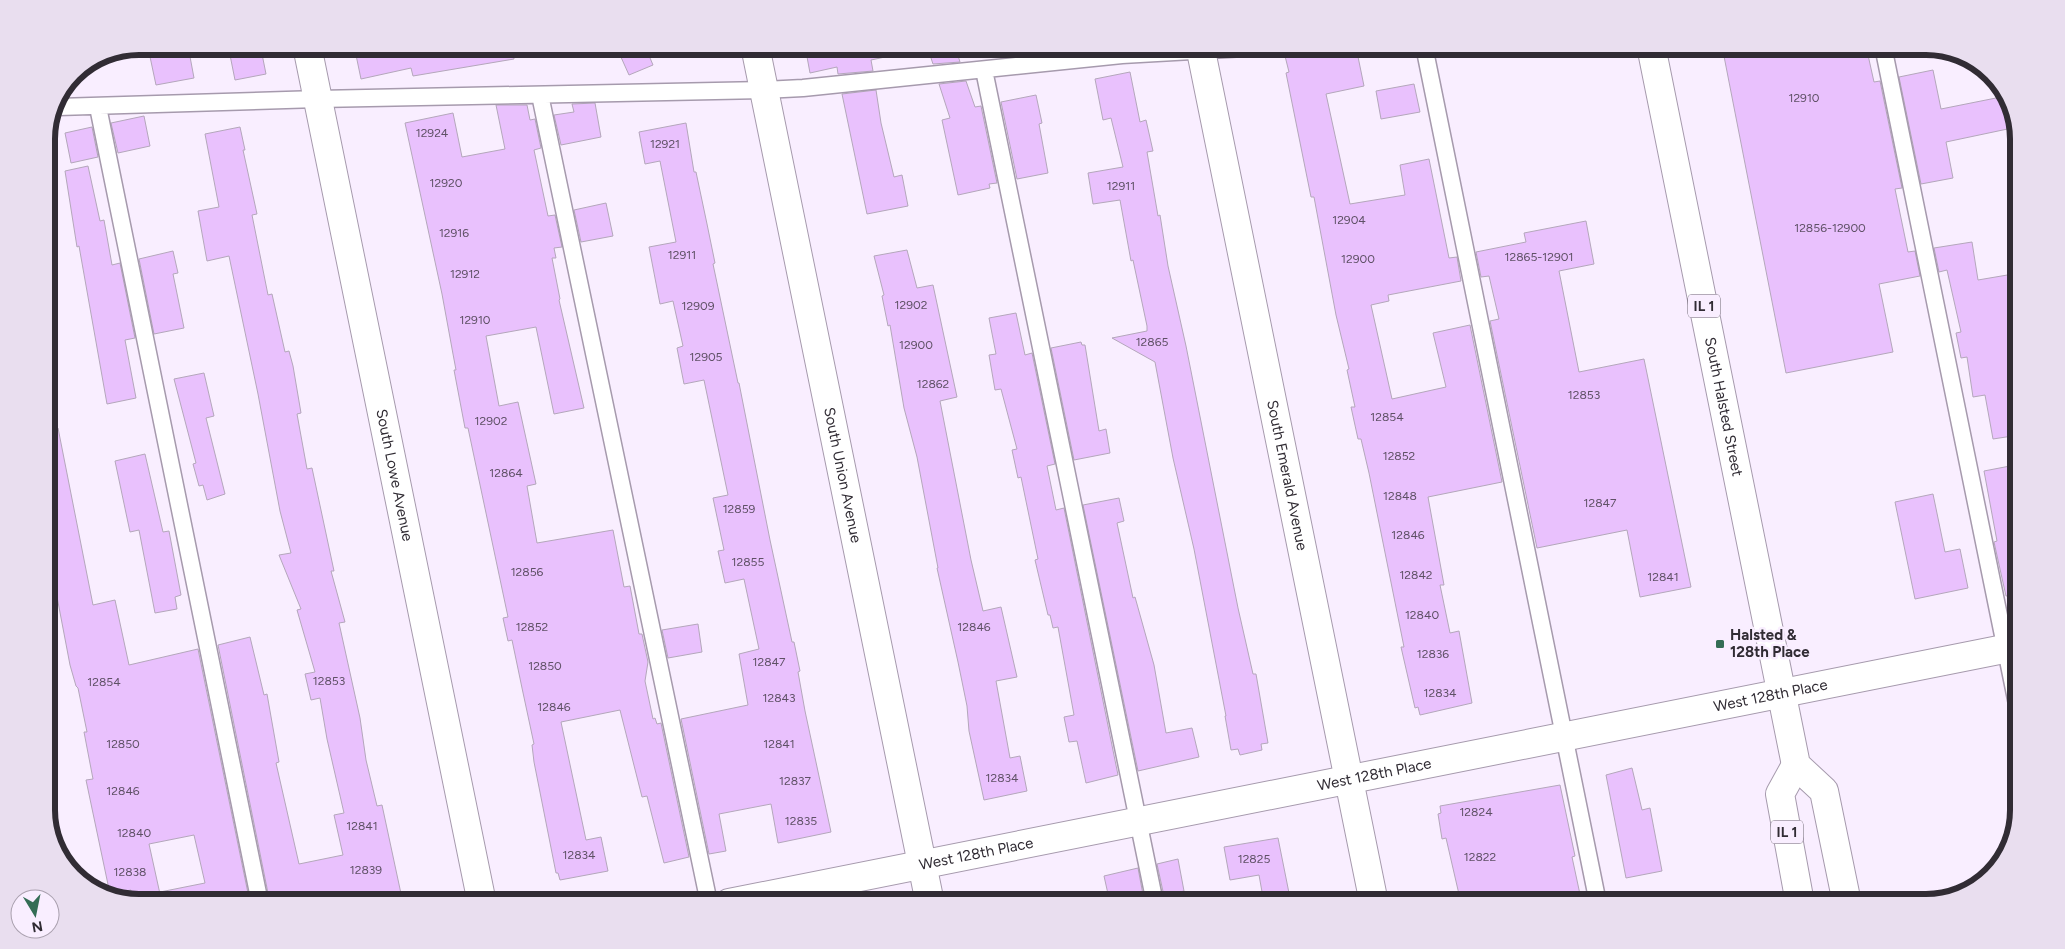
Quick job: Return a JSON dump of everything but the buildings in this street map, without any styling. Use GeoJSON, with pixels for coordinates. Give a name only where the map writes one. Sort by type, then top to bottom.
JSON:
{"type":"FeatureCollection","features":[{"type":"Feature","properties":{"kind":"street","name":"South Lowe Avenue"},"geometry":{"type":"LineString","coordinates":[[309,55],[480,894]]}},
{"type":"Feature","properties":{"kind":"street","name":"South Union Avenue"},"geometry":{"type":"LineString","coordinates":[[757,55],[928,894]]}},
{"type":"Feature","properties":{"kind":"street","name":"South Emerald Avenue"},"geometry":{"type":"LineString","coordinates":[[1202,55],[1372,894]]}},
{"type":"Feature","properties":{"kind":"street","name":"South Halsted Street"},"geometry":{"type":"LineString","coordinates":[[1653,55],[1796,765]]}},
{"type":"Feature","properties":{"kind":"street","name":"West 128th Place"},"geometry":{"type":"LineString","coordinates":[[774,894],[2010,647]]}},
{"type":"Feature","properties":{"kind":"street","name":"IL 1"},"geometry":{"type":"LineString","coordinates":[[1796,765],[1780,794],[1798,894]]}},
{"type":"Feature","properties":{"kind":"street"},"geometry":{"type":"LineString","coordinates":[[1796,765],[1824,791],[1845,894]]}},
{"type":"Feature","properties":{"kind":"lane"},"geometry":{"type":"LineString","coordinates":[[61,107],[318,99],[764,90],[803,88],[1122,55]]}},
{"type":"Feature","properties":{"kind":"lane"},"geometry":{"type":"LineString","coordinates":[[1426,55],[1596,894]]}},
{"type":"Feature","properties":{"kind":"lane"},"geometry":{"type":"LineString","coordinates":[[1885,55],[2010,638]]}},
{"type":"Feature","properties":{"kind":"lane"},"geometry":{"type":"LineString","coordinates":[[984,70],[1153,894]]}},
{"type":"Feature","properties":{"kind":"lane"},"geometry":{"type":"LineString","coordinates":[[540,95],[707,894]]}},
{"type":"Feature","properties":{"kind":"lane"},"geometry":{"type":"LineString","coordinates":[[98,107],[258,894]]}},
{"type":"Feature","properties":{"kind":"place","name":"Halsted & 128th Place"},"geometry":{"type":"Point","coordinates":[1720,644]}}]}
